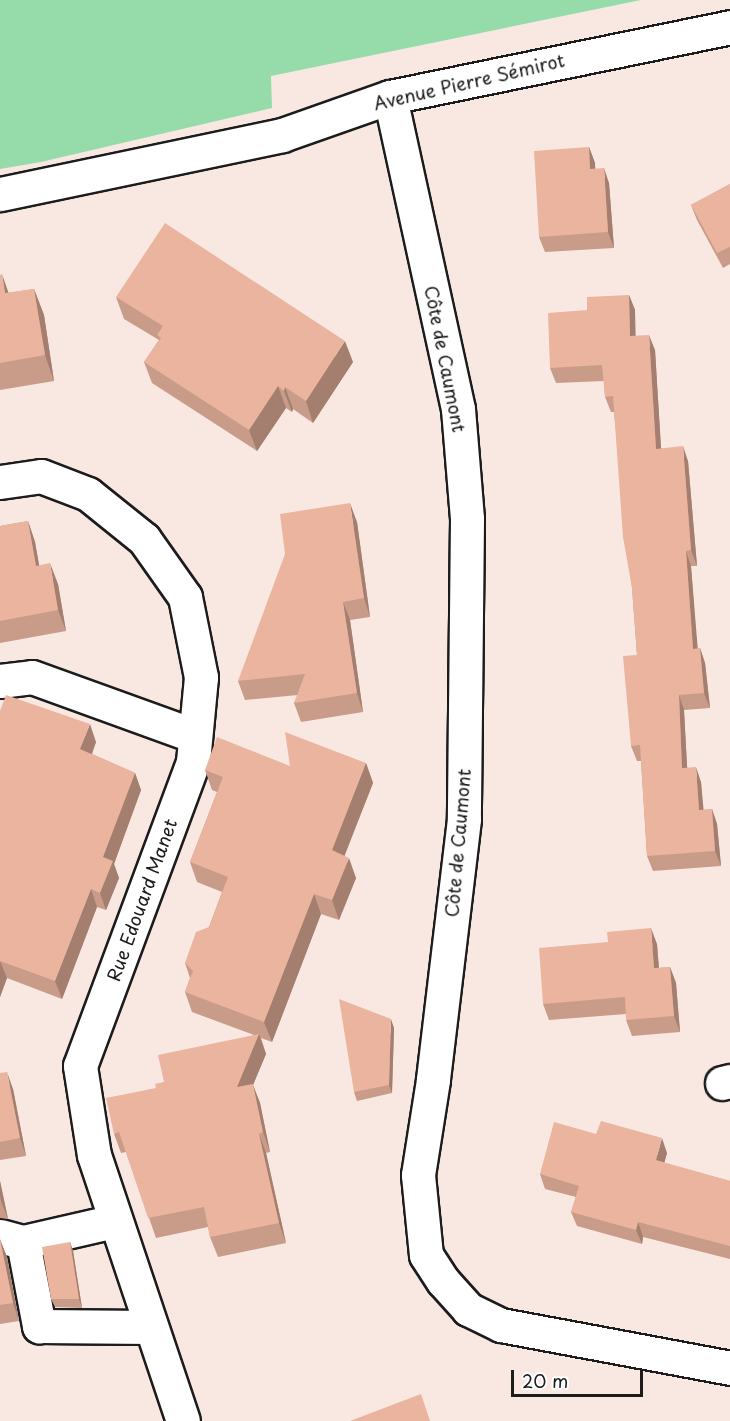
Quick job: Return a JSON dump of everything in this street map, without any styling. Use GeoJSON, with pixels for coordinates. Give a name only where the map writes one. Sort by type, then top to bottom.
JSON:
{"type":"FeatureCollection","features":[{"type":"Feature","properties":{"kind":"street","name":"Avenue Pierre Sémirot"},"geometry":{"type":"LineString","coordinates":[[0,194],[282,135],[390,97],[730,27]]}},
{"type":"Feature","properties":{"kind":"street","name":"Côte de Caumont"},"geometry":{"type":"LineString","coordinates":[[390,97],[458,409],[467,519],[464,819],[433,1080],[418,1175],[426,1256],[468,1310],[501,1325],[730,1368]]}},
{"type":"Feature","properties":{"kind":"street","name":"Rue Edouard Manet"},"geometry":{"type":"LineString","coordinates":[[0,482],[41,476],[88,494],[144,539],[185,597],[201,677],[193,762],[80,1066],[94,1155],[183,1421]]}},
{"type":"Feature","properties":{"kind":"street"},"geometry":{"type":"LineString","coordinates":[[0,681],[32,677],[195,736]]}},
{"type":"Feature","properties":{"kind":"street"},"geometry":{"type":"LineString","coordinates":[[115,1221],[11,1239],[39,1326],[151,1327]]}},
{"type":"Feature","properties":{"kind":"green space"},"geometry":{"type":"Polygon","coordinates":[[[0,0],[641,0],[271,76],[272,108],[41,162],[0,169],[0,0]]]}},
{"type":"Feature","properties":{"kind":"building"},"geometry":{"type":"Polygon","coordinates":[[[589,147],[590,169],[604,168],[608,232],[539,237],[534,151],[589,147]]]}},
{"type":"Feature","properties":{"kind":"building"},"geometry":{"type":"Polygon","coordinates":[[[730,184],[730,247],[717,253],[691,205],[730,184]]]}},
{"type":"Feature","properties":{"kind":"building"},"geometry":{"type":"Polygon","coordinates":[[[165,223],[345,341],[306,401],[285,387],[284,391],[278,386],[249,430],[144,362],[161,338],[157,335],[163,326],[116,297],[165,223]]]}},
{"type":"Feature","properties":{"kind":"building"},"geometry":{"type":"Polygon","coordinates":[[[2,274],[5,293],[34,289],[45,355],[0,363],[0,275],[2,274]]]}},
{"type":"Feature","properties":{"kind":"building"},"geometry":{"type":"Polygon","coordinates":[[[629,295],[630,336],[649,335],[656,449],[683,446],[691,550],[686,551],[693,649],[700,648],[704,693],[679,695],[682,768],[696,767],[699,810],[712,809],[715,851],[647,856],[640,745],[631,746],[623,656],[637,655],[632,588],[623,537],[613,396],[605,397],[602,365],[550,368],[548,313],[587,310],[587,297],[629,295]]]}},
{"type":"Feature","properties":{"kind":"building"},"geometry":{"type":"Polygon","coordinates":[[[350,503],[364,598],[343,602],[357,693],[294,703],[305,674],[238,681],[285,554],[280,514],[350,503]]]}},
{"type":"Feature","properties":{"kind":"building"},"geometry":{"type":"Polygon","coordinates":[[[28,521],[36,566],[50,563],[58,610],[0,621],[0,526],[28,521]]]}},
{"type":"Feature","properties":{"kind":"building"},"geometry":{"type":"Polygon","coordinates":[[[6,695],[90,724],[80,749],[135,773],[103,857],[113,861],[100,893],[91,889],[55,981],[0,961],[0,711],[6,695]]]}},
{"type":"Feature","properties":{"kind":"building"},"geometry":{"type":"Polygon","coordinates":[[[285,732],[366,763],[332,850],[349,858],[332,900],[314,894],[264,1022],[185,992],[193,971],[185,963],[196,932],[209,927],[228,877],[190,862],[223,777],[205,770],[217,737],[290,766],[285,732]]]}},
{"type":"Feature","properties":{"kind":"building"},"geometry":{"type":"Polygon","coordinates":[[[651,928],[654,968],[670,967],[674,1016],[626,1020],[625,997],[543,1004],[539,948],[608,942],[607,932],[651,928]]]}},
{"type":"Feature","properties":{"kind":"building"},"geometry":{"type":"Polygon","coordinates":[[[339,999],[391,1019],[389,1085],[354,1092],[339,999]]]}},
{"type":"Feature","properties":{"kind":"building"},"geometry":{"type":"Polygon","coordinates":[[[259,1034],[237,1087],[253,1084],[263,1132],[259,1134],[279,1223],[210,1237],[204,1207],[148,1218],[119,1132],[114,1134],[106,1098],[156,1088],[155,1084],[164,1082],[158,1055],[259,1034]]]}},
{"type":"Feature","properties":{"kind":"building"},"geometry":{"type":"Polygon","coordinates":[[[7,1072],[20,1138],[0,1142],[0,1073],[7,1072]]]}},
{"type":"Feature","properties":{"kind":"building"},"geometry":{"type":"Polygon","coordinates":[[[601,1121],[662,1138],[656,1160],[730,1181],[730,1246],[638,1222],[636,1230],[571,1212],[579,1186],[540,1174],[554,1122],[596,1134],[601,1121]]]}},
{"type":"Feature","properties":{"kind":"building"},"geometry":{"type":"Polygon","coordinates":[[[0,1239],[13,1303],[0,1305],[0,1239]]]}},
{"type":"Feature","properties":{"kind":"building"},"geometry":{"type":"Polygon","coordinates":[[[70,1242],[79,1299],[51,1299],[42,1247],[70,1242]]]}},
{"type":"Feature","properties":{"kind":"building"},"geometry":{"type":"Polygon","coordinates":[[[421,1394],[430,1421],[350,1421],[421,1394]]]}}]}
